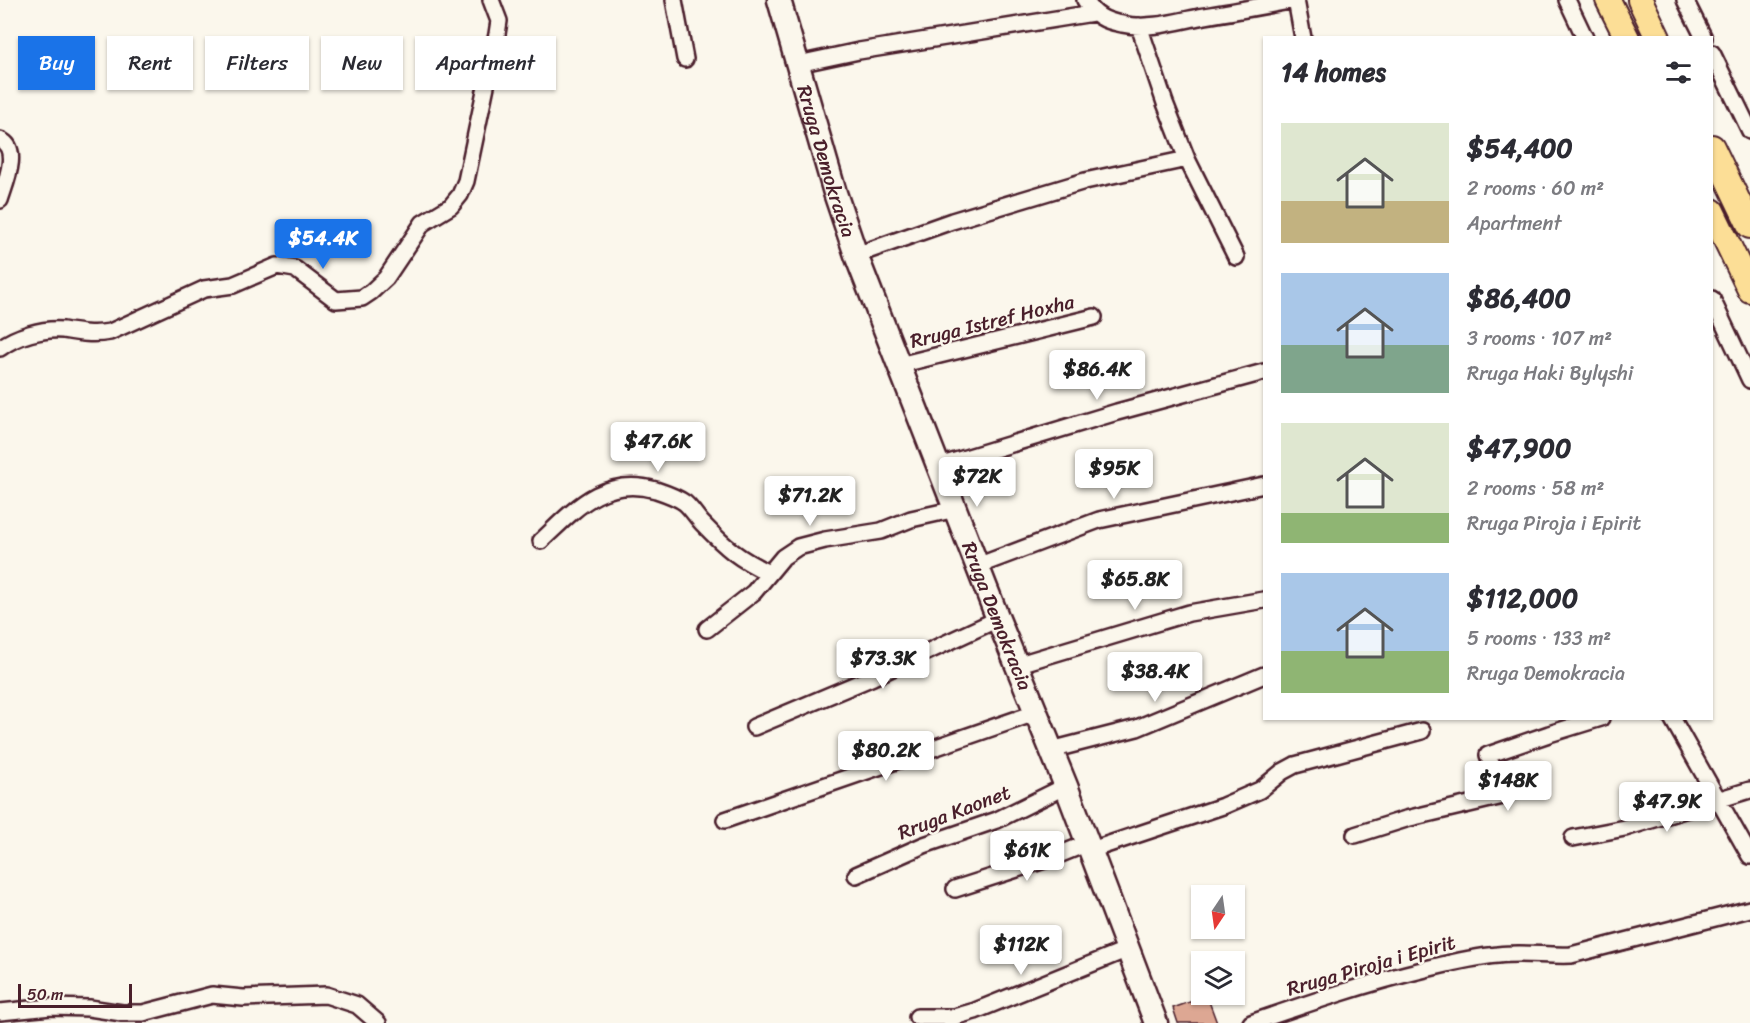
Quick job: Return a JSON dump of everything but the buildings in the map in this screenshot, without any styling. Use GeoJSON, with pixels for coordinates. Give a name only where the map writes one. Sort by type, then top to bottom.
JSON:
{"type":"FeatureCollection","features":[{"type":"Feature","properties":{"kind":"main road","name":"Rruga Demokracia"},"geometry":{"type":"LineString","coordinates":[[779,0],[835,193],[856,255],[1016,665],[1090,847],[1156,1023]]}},
{"type":"Feature","properties":{"kind":"main road"},"geometry":{"type":"LineString","coordinates":[[1608,0],[1626,36]]}},
{"type":"Feature","properties":{"kind":"main road"},"geometry":{"type":"LineString","coordinates":[[1640,0],[1657,36]]}},
{"type":"Feature","properties":{"kind":"main road"},"geometry":{"type":"LineString","coordinates":[[1713,149],[1750,226]]}},
{"type":"Feature","properties":{"kind":"main road"},"geometry":{"type":"LineString","coordinates":[[1713,213],[1750,290]]}},
{"type":"Feature","properties":{"kind":"street"},"geometry":{"type":"LineString","coordinates":[[0,348],[20,337],[44,332],[61,330],[94,335],[110,332],[204,290],[233,285],[277,266],[295,270],[336,300],[362,298],[371,292],[386,278],[423,224],[451,206],[460,195],[466,181],[499,21],[490,0]]}},
{"type":"Feature","properties":{"kind":"street"},"geometry":{"type":"LineString","coordinates":[[674,0],[685,59]]}},
{"type":"Feature","properties":{"kind":"street"},"geometry":{"type":"LineString","coordinates":[[798,64],[1089,6],[1106,20],[1122,25],[1139,26],[1296,0],[1303,36]]}},
{"type":"Feature","properties":{"kind":"street"},"geometry":{"type":"LineString","coordinates":[[1567,0],[1584,36]]}},
{"type":"Feature","properties":{"kind":"street"},"geometry":{"type":"LineString","coordinates":[[1685,0],[1703,36]]}},
{"type":"Feature","properties":{"kind":"street"},"geometry":{"type":"LineString","coordinates":[[1139,26],[1187,159],[1236,257]]}},
{"type":"Feature","properties":{"kind":"street"},"geometry":{"type":"LineString","coordinates":[[1713,55],[1750,131]]}},
{"type":"Feature","properties":{"kind":"street"},"geometry":{"type":"LineString","coordinates":[[0,140],[8,145],[11,152],[0,200]]}},
{"type":"Feature","properties":{"kind":"street"},"geometry":{"type":"LineString","coordinates":[[856,255],[952,221],[1075,184],[1187,159]]}},
{"type":"Feature","properties":{"kind":"street"},"geometry":{"type":"LineString","coordinates":[[1713,301],[1750,380]]}},
{"type":"Feature","properties":{"kind":"street","name":"Rruga Istref Hoxha"},"geometry":{"type":"LineString","coordinates":[[899,365],[1094,317]]}},
{"type":"Feature","properties":{"kind":"street"},"geometry":{"type":"LineString","coordinates":[[939,466],[1117,412],[1263,372]]}},
{"type":"Feature","properties":{"kind":"street"},"geometry":{"type":"LineString","coordinates":[[541,541],[579,505],[597,494],[619,487],[640,485],[667,493],[685,503],[725,547],[742,560],[769,573]]}},
{"type":"Feature","properties":{"kind":"street"},"geometry":{"type":"LineString","coordinates":[[978,566],[1099,520],[1263,485]]}},
{"type":"Feature","properties":{"kind":"street"},"geometry":{"type":"LineString","coordinates":[[707,629],[754,591],[783,557],[798,547],[881,531],[911,519],[956,509]]}},
{"type":"Feature","properties":{"kind":"street"},"geometry":{"type":"LineString","coordinates":[[1016,665],[1179,616],[1263,600]]}},
{"type":"Feature","properties":{"kind":"street"},"geometry":{"type":"LineString","coordinates":[[754,727],[873,677],[998,619]]}},
{"type":"Feature","properties":{"kind":"street"},"geometry":{"type":"LineString","coordinates":[[1051,750],[1137,728],[1263,675]]}},
{"type":"Feature","properties":{"kind":"street"},"geometry":{"type":"LineString","coordinates":[[725,820],[1035,713]]}},
{"type":"Feature","properties":{"kind":"street"},"geometry":{"type":"LineString","coordinates":[[1355,835],[1406,819],[1503,796],[1488,755],[1595,720]]}},
{"type":"Feature","properties":{"kind":"street"},"geometry":{"type":"LineString","coordinates":[[1673,720],[1750,856]]}},
{"type":"Feature","properties":{"kind":"street"},"geometry":{"type":"LineString","coordinates":[[955,890],[1223,806],[1260,790],[1282,771],[1295,765],[1422,731]]}},
{"type":"Feature","properties":{"kind":"street","name":"Rruga Kaonet"},"geometry":{"type":"LineString","coordinates":[[856,875],[924,845],[997,820],[1066,786]]}},
{"type":"Feature","properties":{"kind":"street"},"geometry":{"type":"LineString","coordinates":[[1573,838],[1625,828],[1750,790]]}},
{"type":"Feature","properties":{"kind":"street","name":"Rruga Piroja i Epirit"},"geometry":{"type":"LineString","coordinates":[[1251,1023],[1387,978],[1463,960],[1498,955],[1571,954],[1750,909]]}},
{"type":"Feature","properties":{"kind":"street"},"geometry":{"type":"LineString","coordinates":[[917,1017],[954,1017],[975,1011],[1128,949]]}},
{"type":"Feature","properties":{"kind":"street"},"geometry":{"type":"LineString","coordinates":[[0,1012],[51,1007],[144,1013],[212,995],[243,998],[326,995],[357,1005],[378,1023]]}}]}
